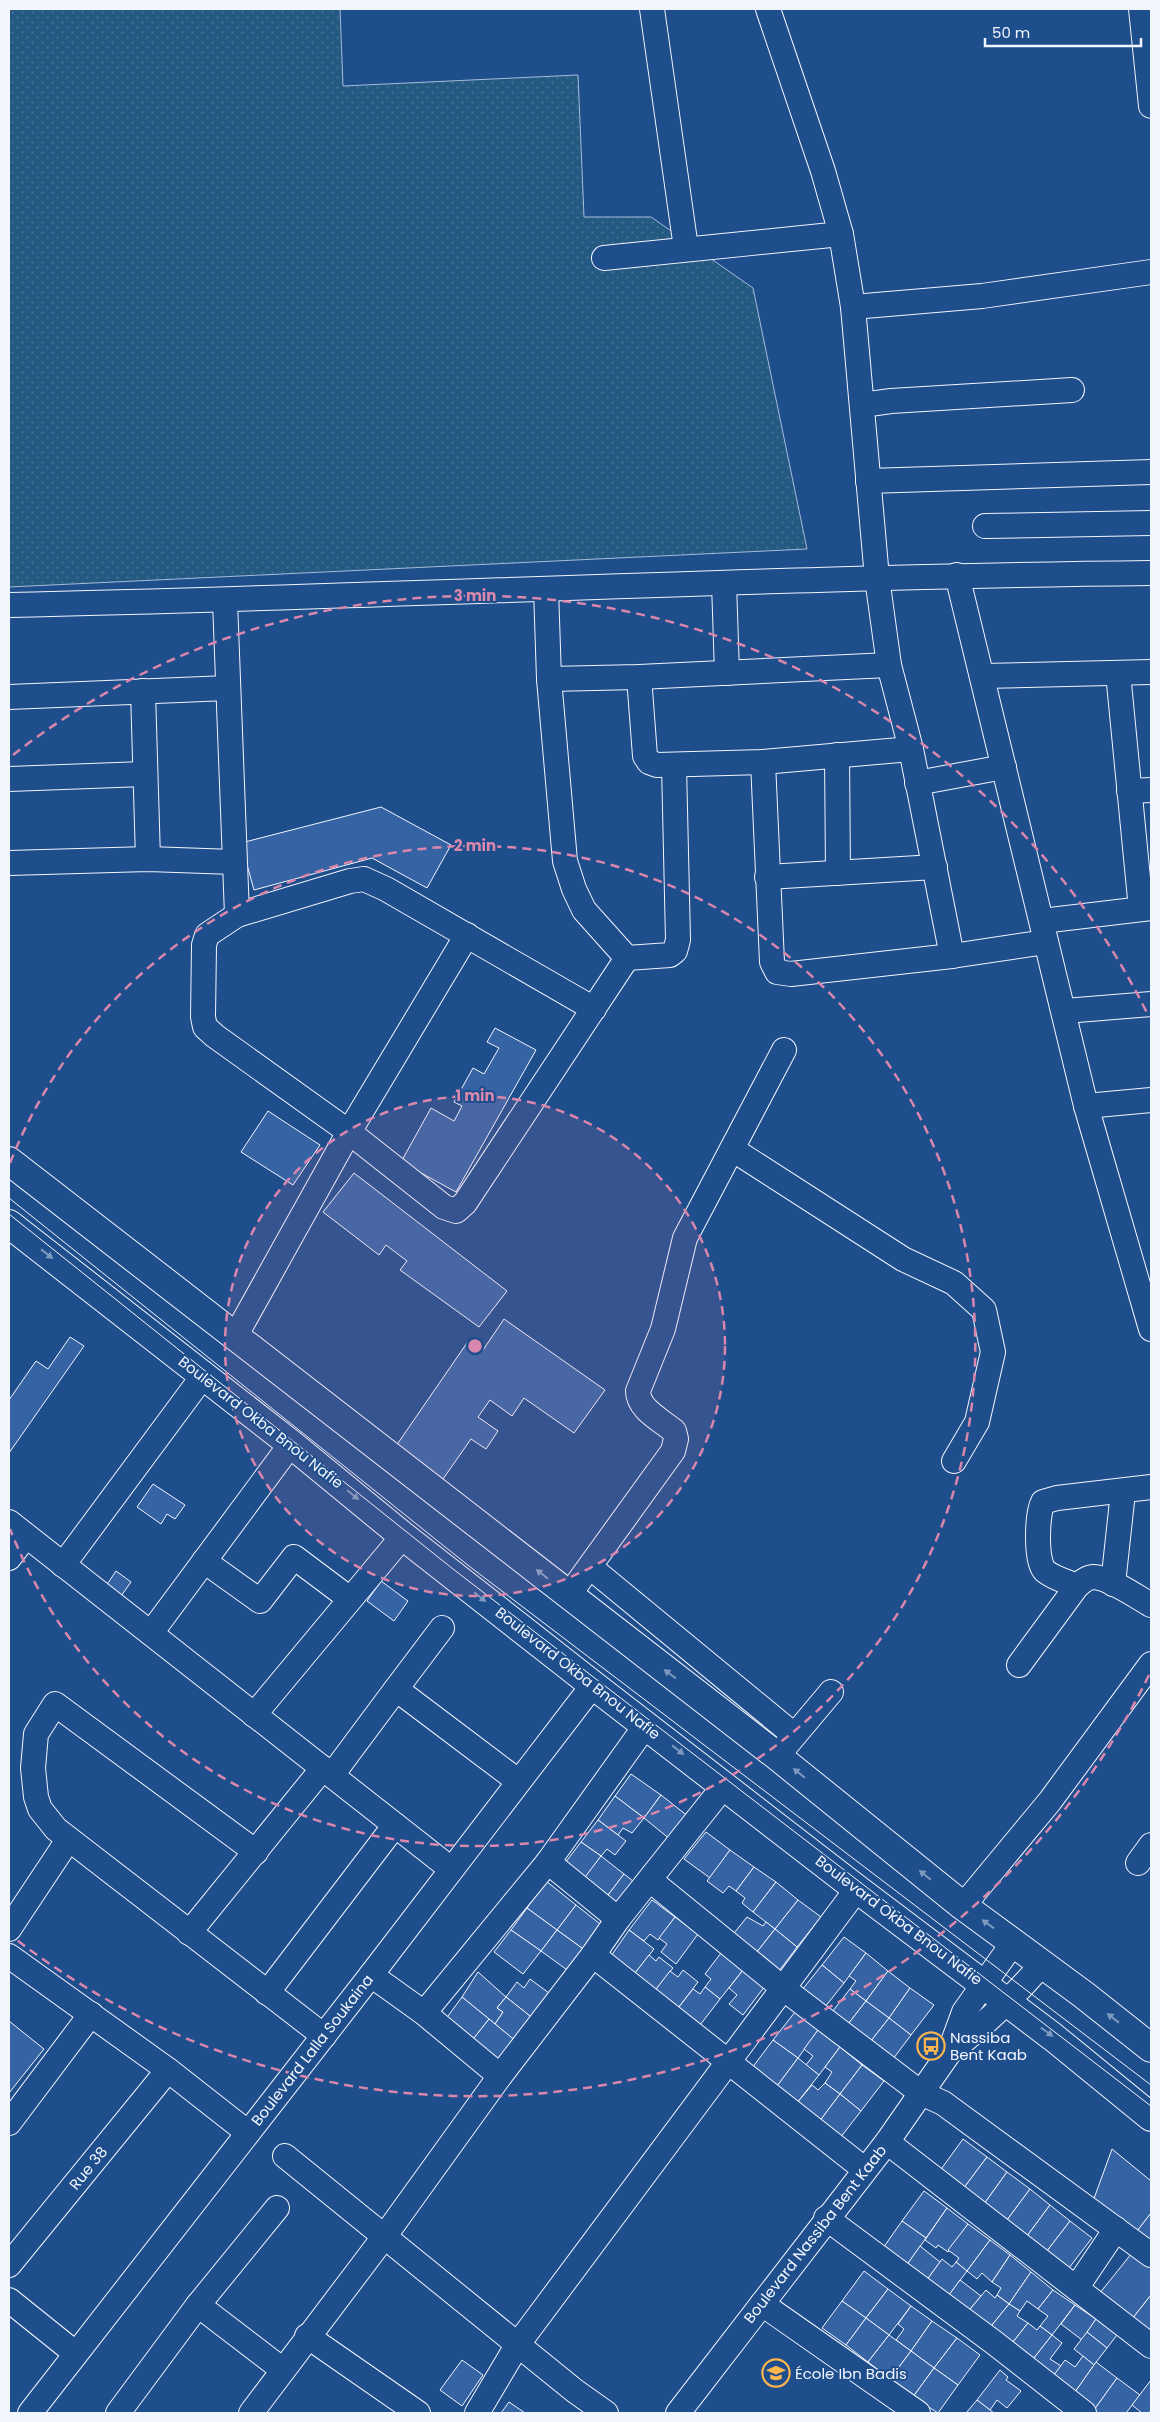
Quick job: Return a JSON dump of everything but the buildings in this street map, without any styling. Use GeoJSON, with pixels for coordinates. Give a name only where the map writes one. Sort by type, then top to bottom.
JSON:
{"type":"FeatureCollection","features":[{"type":"Feature","properties":{"kind":"main road"},"geometry":{"type":"LineString","coordinates":[[9,1161],[777,1756],[963,1906],[1151,2048]]}},
{"type":"Feature","properties":{"kind":"main road","name":"Boulevard Okba Bnou Nafie"},"geometry":{"type":"LineString","coordinates":[[9,1224],[291,1444],[403,1536],[593,1685],[857,1889],[1053,2037],[1151,2117]]}},
{"type":"Feature","properties":{"kind":"street"},"geometry":{"type":"LineString","coordinates":[[652,9],[686,248]]}},
{"type":"Feature","properties":{"kind":"street"},"geometry":{"type":"LineString","coordinates":[[768,9],[823,171],[841,234],[853,307],[877,578],[888,665],[911,749],[952,956]]}},
{"type":"Feature","properties":{"kind":"street"},"geometry":{"type":"LineString","coordinates":[[1141,9],[1147,33],[1151,106]]}},
{"type":"Feature","properties":{"kind":"street"},"geometry":{"type":"LineString","coordinates":[[604,258],[686,248],[841,234]]}},
{"type":"Feature","properties":{"kind":"street"},"geometry":{"type":"LineString","coordinates":[[853,307],[982,296],[1151,272]]}},
{"type":"Feature","properties":{"kind":"street"},"geometry":{"type":"LineString","coordinates":[[862,405],[891,401],[1072,390]]}},
{"type":"Feature","properties":{"kind":"street"},"geometry":{"type":"LineString","coordinates":[[868,481],[1151,472]]}},
{"type":"Feature","properties":{"kind":"street"},"geometry":{"type":"LineString","coordinates":[[985,526],[1151,523]]}},
{"type":"Feature","properties":{"kind":"street"},"geometry":{"type":"LineString","coordinates":[[9,606],[225,601],[957,575],[1151,573]]}},
{"type":"Feature","properties":{"kind":"street"},"geometry":{"type":"LineString","coordinates":[[957,575],[1065,1011],[1086,1106],[1147,1301],[1151,1329]]}},
{"type":"Feature","properties":{"kind":"street"},"geometry":{"type":"LineString","coordinates":[[724,583],[728,673]]}},
{"type":"Feature","properties":{"kind":"street"},"geometry":{"type":"LineString","coordinates":[[546,589],[549,679],[565,861],[574,890],[584,910],[628,958]]}},
{"type":"Feature","properties":{"kind":"street"},"geometry":{"type":"LineString","coordinates":[[225,601],[237,915]]}},
{"type":"Feature","properties":{"kind":"street"},"geometry":{"type":"LineString","coordinates":[[549,679],[639,677],[888,665]]}},
{"type":"Feature","properties":{"kind":"street"},"geometry":{"type":"LineString","coordinates":[[982,676],[1151,672]]}},
{"type":"Feature","properties":{"kind":"street"},"geometry":{"type":"LineString","coordinates":[[762,762],[772,962],[777,972],[791,974],[952,956],[1044,931],[1146,909],[1140,790],[1118,673]]}},
{"type":"Feature","properties":{"kind":"street"},"geometry":{"type":"LineString","coordinates":[[639,677],[645,756],[649,762],[674,765],[762,762],[911,749]]}},
{"type":"Feature","properties":{"kind":"street"},"geometry":{"type":"LineString","coordinates":[[9,697],[228,688]]}},
{"type":"Feature","properties":{"kind":"street"},"geometry":{"type":"LineString","coordinates":[[143,691],[148,859]]}},
{"type":"Feature","properties":{"kind":"street"},"geometry":{"type":"LineString","coordinates":[[837,755],[838,873]]}},
{"type":"Feature","properties":{"kind":"street"},"geometry":{"type":"LineString","coordinates":[[628,958],[670,955],[675,950],[678,940],[674,765]]}},
{"type":"Feature","properties":{"kind":"street"},"geometry":{"type":"LineString","coordinates":[[917,783],[1004,767]]}},
{"type":"Feature","properties":{"kind":"street"},"geometry":{"type":"LineString","coordinates":[[9,779],[144,774]]}},
{"type":"Feature","properties":{"kind":"street"},"geometry":{"type":"LineString","coordinates":[[9,863],[148,859],[234,862]]}},
{"type":"Feature","properties":{"kind":"street"},"geometry":{"type":"LineString","coordinates":[[767,877],[935,868]]}},
{"type":"Feature","properties":{"kind":"street"},"geometry":{"type":"LineString","coordinates":[[594,1009],[386,889],[364,879],[350,881],[237,915],[207,935],[204,945],[203,1017],[206,1027],[215,1036],[349,1132],[444,1207],[456,1211],[465,1203],[628,958]]}},
{"type":"Feature","properties":{"kind":"street"},"geometry":{"type":"LineString","coordinates":[[236,1335],[349,1132],[467,936]]}},
{"type":"Feature","properties":{"kind":"street"},"geometry":{"type":"LineString","coordinates":[[1065,1011],[1151,1004]]}},
{"type":"Feature","properties":{"kind":"street"},"geometry":{"type":"LineString","coordinates":[[569,1595],[673,1451],[676,1439],[674,1431],[642,1405],[638,1398],[638,1391],[663,1329],[685,1238],[784,1050]]}},
{"type":"Feature","properties":{"kind":"street"},"geometry":{"type":"LineString","coordinates":[[1086,1106],[1151,1100]]}},
{"type":"Feature","properties":{"kind":"street"},"geometry":{"type":"LineString","coordinates":[[732,1149],[903,1259],[954,1283],[984,1310],[993,1352],[977,1422],[954,1461]]}},
{"type":"Feature","properties":{"kind":"street"},"geometry":{"type":"LineString","coordinates":[[63,1565],[203,1376]]}},
{"type":"Feature","properties":{"kind":"street"},"geometry":{"type":"LineString","coordinates":[[151,1633],[291,1444]]}},
{"type":"Feature","properties":{"kind":"street"},"geometry":{"type":"LineString","coordinates":[[1078,1586],[1045,1571],[1039,1562],[1038,1510],[1043,1502],[1057,1498],[1124,1492],[1151,1487]]}},
{"type":"Feature","properties":{"kind":"street"},"geometry":{"type":"LineString","coordinates":[[1113,1584],[1124,1492]]}},
{"type":"Feature","properties":{"kind":"street"},"geometry":{"type":"LineString","coordinates":[[9,1558],[18,1529],[451,1869]]}},
{"type":"Feature","properties":{"kind":"street"},"geometry":{"type":"LineString","coordinates":[[254,1715],[403,1536]]}},
{"type":"Feature","properties":{"kind":"street"},"geometry":{"type":"LineString","coordinates":[[204,1561],[260,1601],[294,1556],[350,1599]]}},
{"type":"Feature","properties":{"kind":"street"},"geometry":{"type":"LineString","coordinates":[[590,1568],[794,1736]]}},
{"type":"Feature","properties":{"kind":"street"},"geometry":{"type":"LineString","coordinates":[[1019,1664],[1078,1586],[1087,1578],[1095,1577],[1113,1584],[1151,1605]]}},
{"type":"Feature","properties":{"kind":"street"},"geometry":{"type":"LineString","coordinates":[[189,1934],[256,1852],[396,1688],[442,1628]]}},
{"type":"Feature","properties":{"kind":"street"},"geometry":{"type":"LineString","coordinates":[[963,1906],[1050,1801],[1151,1664]]}},
{"type":"Feature","properties":{"kind":"street","name":"Boulevard Lalla Soukaina"},"geometry":{"type":"LineString","coordinates":[[41,2409],[74,2353],[324,2036],[593,1685]]}},
{"type":"Feature","properties":{"kind":"street"},"geometry":{"type":"LineString","coordinates":[[396,1688],[518,1781]]}},
{"type":"Feature","properties":{"kind":"street"},"geometry":{"type":"LineString","coordinates":[[777,1756],[831,1692]]}},
{"type":"Feature","properties":{"kind":"street"},"geometry":{"type":"LineString","coordinates":[[256,1852],[55,1704],[36,1734],[33,1768],[36,1796],[47,1820],[68,1840],[324,2036]]}},
{"type":"Feature","properties":{"kind":"street"},"geometry":{"type":"LineString","coordinates":[[424,2013],[548,1862],[646,1725]]}},
{"type":"Feature","properties":{"kind":"street"},"geometry":{"type":"LineString","coordinates":[[253,2412],[307,2336],[384,2237],[500,2076],[593,1955],[618,1919],[724,1786]]}},
{"type":"Feature","properties":{"kind":"street"},"geometry":{"type":"LineString","coordinates":[[267,1993],[395,1825]]}},
{"type":"Feature","properties":{"kind":"street"},"geometry":{"type":"LineString","coordinates":[[9,1929],[68,1840]]}},
{"type":"Feature","properties":{"kind":"street"},"geometry":{"type":"LineString","coordinates":[[548,1862],[618,1919]]}},
{"type":"Feature","properties":{"kind":"street"},"geometry":{"type":"LineString","coordinates":[[650,1880],[784,1989],[921,2093],[950,2108],[1151,2255]]}},
{"type":"Feature","properties":{"kind":"street"},"geometry":{"type":"LineString","coordinates":[[477,2413],[518,2344],[857,1889]]}},
{"type":"Feature","properties":{"kind":"street","name":"Boulevard Nassiba Bent Kaab"},"geometry":{"type":"LineString","coordinates":[[678,2413],[826,2218],[887,2142],[949,2053],[964,2012],[1014,1943]]}},
{"type":"Feature","properties":{"kind":"street"},"geometry":{"type":"LineString","coordinates":[[593,1955],[864,2169]]}},
{"type":"Feature","properties":{"kind":"street"},"geometry":{"type":"LineString","coordinates":[[9,1956],[168,2070],[247,2132]]}},
{"type":"Feature","properties":{"kind":"street","name":"Boulevard Nassiba Bent Kaab"},"geometry":{"type":"LineString","coordinates":[[949,2053],[982,2027],[1007,2003],[1042,1964]]}},
{"type":"Feature","properties":{"kind":"street"},"geometry":{"type":"LineString","coordinates":[[371,1975],[424,2013],[500,2076]]}},
{"type":"Feature","properties":{"kind":"street"},"geometry":{"type":"LineString","coordinates":[[9,2123],[91,2014]]}},
{"type":"Feature","properties":{"kind":"street","name":"Rue 38"},"geometry":{"type":"LineString","coordinates":[[9,2265],[168,2070]]}},
{"type":"Feature","properties":{"kind":"street"},"geometry":{"type":"LineString","coordinates":[[887,2142],[1151,2346]]}},
{"type":"Feature","properties":{"kind":"street"},"geometry":{"type":"LineString","coordinates":[[285,2156],[606,2413]]}},
{"type":"Feature","properties":{"kind":"street"},"geometry":{"type":"LineString","coordinates":[[118,2413],[198,2305],[277,2208]]}},
{"type":"Feature","properties":{"kind":"street"},"geometry":{"type":"LineString","coordinates":[[826,2218],[992,2341],[1084,2413]]}},
{"type":"Feature","properties":{"kind":"street"},"geometry":{"type":"LineString","coordinates":[[1077,2287],[1116,2229]]}},
{"type":"Feature","properties":{"kind":"street"},"geometry":{"type":"LineString","coordinates":[[9,2300],[74,2353]]}},
{"type":"Feature","properties":{"kind":"street"},"geometry":{"type":"LineString","coordinates":[[762,2304],[918,2413]]}},
{"type":"Feature","properties":{"kind":"street"},"geometry":{"type":"LineString","coordinates":[[198,2305],[283,2370]]}},
{"type":"Feature","properties":{"kind":"street"},"geometry":{"type":"LineString","coordinates":[[307,2336],[418,2413]]}},
{"type":"Feature","properties":{"kind":"shaded area"},"geometry":{"type":"Polygon","coordinates":[[[9,9],[340,9],[343,86],[578,75],[584,217],[651,217],[753,288],[807,549],[9,587],[9,9]]]}},
{"type":"Feature","properties":{"kind":"tram line"},"geometry":{"type":"LineString","coordinates":[[9,1198],[469,1566],[1151,2085]]}},
{"type":"Feature","properties":{"kind":"tram line"},"geometry":{"type":"LineString","coordinates":[[9,1214],[453,1569],[1151,2106]]}},
{"type":"Feature","properties":{"kind":"place","name":"Nassiba Bent Kaab"},"geometry":{"type":"Point","coordinates":[931,2046]}},
{"type":"Feature","properties":{"kind":"place","name":"École Ibn Badis"},"geometry":{"type":"Point","coordinates":[776,2373]}}]}
